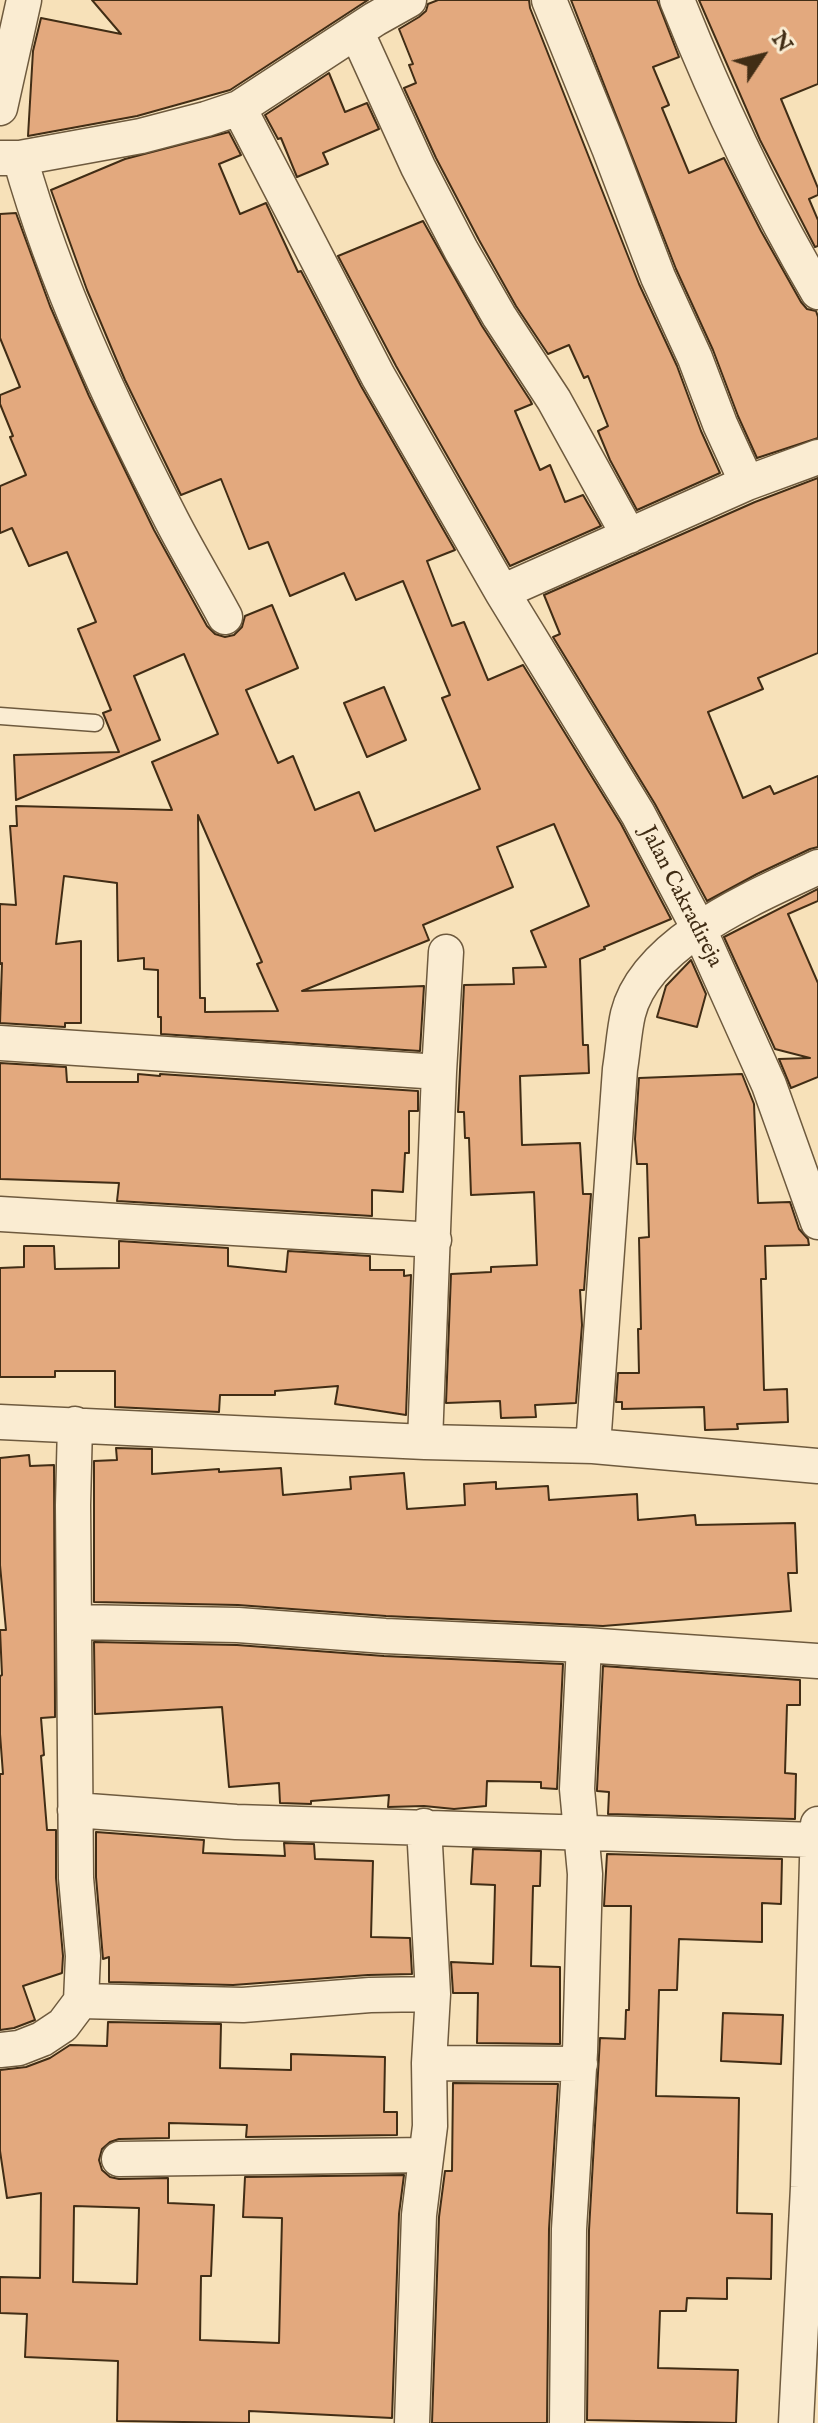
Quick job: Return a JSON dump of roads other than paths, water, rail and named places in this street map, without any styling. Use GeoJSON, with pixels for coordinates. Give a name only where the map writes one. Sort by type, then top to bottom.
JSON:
{"type":"FeatureCollection","features":[{"type":"Feature","properties":{"kind":"street"},"geometry":{"type":"LineString","coordinates":[[0,108],[24,0]]}},
{"type":"Feature","properties":{"kind":"street"},"geometry":{"type":"LineString","coordinates":[[225,617],[174,524],[102,378],[10,158],[141,136],[239,108],[409,0]]}},
{"type":"Feature","properties":{"kind":"street"},"geometry":{"type":"LineString","coordinates":[[549,0],[658,277],[747,483]]}},
{"type":"Feature","properties":{"kind":"street"},"geometry":{"type":"LineString","coordinates":[[677,0],[734,130],[779,223],[818,292]]}},
{"type":"Feature","properties":{"kind":"street"},"geometry":{"type":"LineString","coordinates":[[357,33],[418,167],[461,250],[499,316],[554,400],[629,536]]}},
{"type":"Feature","properties":{"kind":"street","name":"Jalan Cakradireja"},"geometry":{"type":"LineString","coordinates":[[239,108],[378,376],[502,592],[638,814],[698,927],[769,1085],[817,1214]]}},
{"type":"Feature","properties":{"kind":"street"},"geometry":{"type":"LineString","coordinates":[[502,592],[747,483],[818,457]]}},
{"type":"Feature","properties":{"kind":"street"},"geometry":{"type":"LineString","coordinates":[[593,1446],[620,1069],[628,1012],[639,987],[664,957],[698,927],[818,867]]}},
{"type":"Feature","properties":{"kind":"street"},"geometry":{"type":"LineString","coordinates":[[425,1442],[446,952]]}},
{"type":"Feature","properties":{"kind":"street"},"geometry":{"type":"LineString","coordinates":[[0,1043],[439,1072]]}},
{"type":"Feature","properties":{"kind":"street"},"geometry":{"type":"LineString","coordinates":[[0,1214],[434,1240]]}},
{"type":"Feature","properties":{"kind":"street"},"geometry":{"type":"LineString","coordinates":[[0,1422],[425,1442],[593,1446],[818,1466]]}},
{"type":"Feature","properties":{"kind":"street"},"geometry":{"type":"LineString","coordinates":[[0,2050],[19,2048],[42,2039],[63,2025],[81,2001],[83,1956],[76,1878],[75,1810],[75,1424]]}},
{"type":"Feature","properties":{"kind":"street"},"geometry":{"type":"LineString","coordinates":[[76,1622],[238,1625],[818,1661]]}},
{"type":"Feature","properties":{"kind":"street"},"geometry":{"type":"LineString","coordinates":[[567,2423],[569,2229],[580,2064],[585,1874],[577,1789],[584,1645]]}},
{"type":"Feature","properties":{"kind":"street"},"geometry":{"type":"LineString","coordinates":[[75,1810],[236,1822],[424,1826],[582,1834],[817,1832],[813,2188],[796,2423]]}},
{"type":"Feature","properties":{"kind":"street"},"geometry":{"type":"LineString","coordinates":[[412,2423],[419,2215],[430,2126],[429,2063],[433,1994],[424,1826]]}},
{"type":"Feature","properties":{"kind":"street"},"geometry":{"type":"LineString","coordinates":[[81,2001],[243,2005],[370,1995],[433,1994]]}},
{"type":"Feature","properties":{"kind":"street"},"geometry":{"type":"LineString","coordinates":[[429,2063],[580,2064]]}},
{"type":"Feature","properties":{"kind":"street"},"geometry":{"type":"LineString","coordinates":[[119,2159],[426,2155]]}},
{"type":"Feature","properties":{"kind":"lane"},"geometry":{"type":"LineString","coordinates":[[0,716],[95,723]]}}]}
